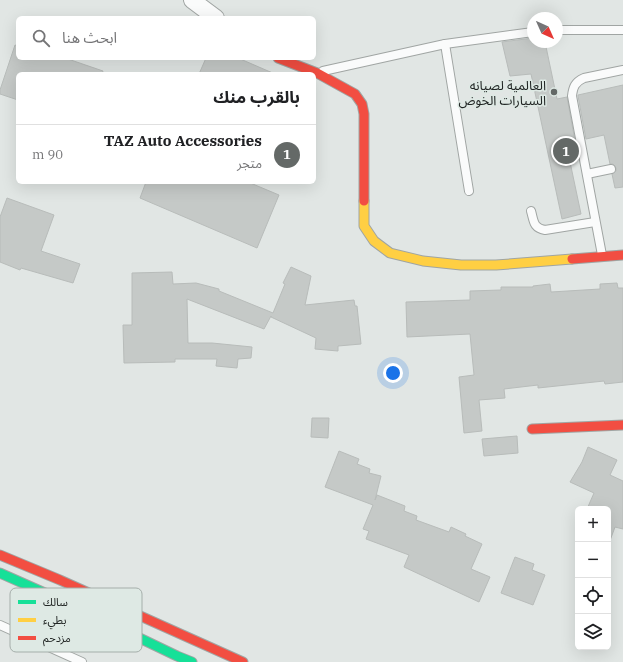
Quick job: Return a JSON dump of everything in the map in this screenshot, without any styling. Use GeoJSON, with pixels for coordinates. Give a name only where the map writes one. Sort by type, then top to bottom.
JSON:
{"type":"FeatureCollection","features":[{"type":"Feature","properties":{"kind":"street"},"geometry":{"type":"LineString","coordinates":[[192,0],[213,16]]}},
{"type":"Feature","properties":{"kind":"street"},"geometry":{"type":"LineString","coordinates":[[283,60],[314,72]]}},
{"type":"Feature","properties":{"kind":"street"},"geometry":{"type":"LineString","coordinates":[[317,73],[355,94],[362,104],[364,114],[364,226],[374,242],[390,253],[422,261],[461,265],[496,265],[623,254]]}},
{"type":"Feature","properties":{"kind":"street"},"geometry":{"type":"LineString","coordinates":[[532,429],[623,425]]}},
{"type":"Feature","properties":{"kind":"street"},"geometry":{"type":"LineString","coordinates":[[0,555],[76,588]]}},
{"type":"Feature","properties":{"kind":"street"},"geometry":{"type":"LineString","coordinates":[[0,573],[33,588]]}},
{"type":"Feature","properties":{"kind":"street"},"geometry":{"type":"LineString","coordinates":[[142,617],[243,662]]}},
{"type":"Feature","properties":{"kind":"street"},"geometry":{"type":"LineString","coordinates":[[142,642],[175,659],[192,662]]}},
{"type":"Feature","properties":{"kind":"street"},"geometry":{"type":"LineString","coordinates":[[175,659],[185,648]]}},
{"type":"Feature","properties":{"kind":"lane"},"geometry":{"type":"LineString","coordinates":[[563,30],[623,30]]}},
{"type":"Feature","properties":{"kind":"lane"},"geometry":{"type":"LineString","coordinates":[[317,73],[445,44],[527,33]]}},
{"type":"Feature","properties":{"kind":"lane"},"geometry":{"type":"LineString","coordinates":[[445,44],[469,191]]}},
{"type":"Feature","properties":{"kind":"lane"},"geometry":{"type":"LineString","coordinates":[[602,257],[572,96],[574,85],[578,81],[584,78],[623,70]]}},
{"type":"Feature","properties":{"kind":"lane"},"geometry":{"type":"LineString","coordinates":[[587,174],[611,169]]}},
{"type":"Feature","properties":{"kind":"lane"},"geometry":{"type":"LineString","coordinates":[[531,211],[535,226],[545,230],[596,222]]}},
{"type":"Feature","properties":{"kind":"lane"},"geometry":{"type":"LineString","coordinates":[[0,624],[10,629]]}},
{"type":"Feature","properties":{"kind":"lane"},"geometry":{"type":"LineString","coordinates":[[60,652],[82,662]]}},
{"type":"Feature","properties":{"kind":"building"},"geometry":{"type":"Polygon","coordinates":[[[527,39],[527,48],[546,48],[557,99],[567,97],[575,141],[566,143],[581,214],[562,219],[531,74],[510,76],[502,42],[527,39]]]}},
{"type":"Feature","properties":{"kind":"building"},"geometry":{"type":"Polygon","coordinates":[[[15,45],[16,60],[71,60],[103,71],[16,72],[16,99],[0,94],[15,45]]]}},
{"type":"Feature","properties":{"kind":"building"},"geometry":{"type":"Polygon","coordinates":[[[205,60],[243,60],[270,72],[200,72],[205,60]]]}},
{"type":"Feature","properties":{"kind":"building"},"geometry":{"type":"Polygon","coordinates":[[[623,85],[623,187],[615,188],[612,174],[616,171],[616,168],[613,164],[610,164],[604,135],[586,139],[578,95],[623,85]]]}},
{"type":"Feature","properties":{"kind":"building"},"geometry":{"type":"Polygon","coordinates":[[[145,184],[253,184],[279,195],[257,248],[140,198],[145,184]]]}},
{"type":"Feature","properties":{"kind":"building"},"geometry":{"type":"Polygon","coordinates":[[[7,198],[54,215],[41,251],[80,264],[73,283],[21,268],[20,270],[0,262],[0,217],[7,198]]]}},
{"type":"Feature","properties":{"kind":"building"},"geometry":{"type":"Polygon","coordinates":[[[291,267],[311,276],[305,305],[354,300],[355,306],[357,306],[361,344],[338,346],[338,351],[315,349],[316,338],[271,316],[264,329],[187,299],[188,343],[212,343],[252,347],[251,358],[238,359],[237,368],[216,366],[217,359],[175,359],[175,362],[124,363],[123,325],[132,325],[132,273],[172,272],[173,284],[196,283],[219,289],[219,291],[273,313],[285,284],[283,283],[291,267]]]}},
{"type":"Feature","properties":{"kind":"building"},"geometry":{"type":"Polygon","coordinates":[[[617,283],[618,288],[623,288],[623,382],[605,384],[604,381],[538,388],[538,385],[504,389],[505,398],[479,400],[482,431],[464,433],[459,377],[474,375],[470,334],[407,337],[406,302],[470,300],[470,291],[501,290],[501,287],[533,287],[550,284],[551,292],[600,289],[600,284],[617,283]]]}},
{"type":"Feature","properties":{"kind":"building"},"geometry":{"type":"Polygon","coordinates":[[[312,418],[329,418],[328,438],[311,437],[312,418]]]}},
{"type":"Feature","properties":{"kind":"building"},"geometry":{"type":"Polygon","coordinates":[[[517,436],[518,453],[484,456],[482,439],[517,436]]]}},
{"type":"Feature","properties":{"kind":"building"},"geometry":{"type":"Polygon","coordinates":[[[588,447],[617,460],[610,475],[623,481],[623,529],[615,527],[611,538],[611,506],[588,506],[594,493],[570,482],[582,462],[588,447]]]}},
{"type":"Feature","properties":{"kind":"building"},"geometry":{"type":"Polygon","coordinates":[[[339,451],[359,459],[357,464],[370,469],[369,473],[381,476],[375,500],[377,495],[405,506],[404,511],[417,516],[416,520],[449,532],[451,527],[482,544],[471,569],[490,577],[479,602],[404,567],[409,555],[366,539],[369,531],[363,529],[373,505],[325,487],[339,451]]]}},
{"type":"Feature","properties":{"kind":"building"},"geometry":{"type":"Polygon","coordinates":[[[515,557],[534,564],[532,570],[545,575],[533,605],[501,593],[515,557]]]}},
{"type":"Feature","properties":{"kind":"traffic: fast"},"geometry":{"type":"LineString","coordinates":[[0,573],[34,588]]}},
{"type":"Feature","properties":{"kind":"traffic: fast"},"geometry":{"type":"LineString","coordinates":[[142,639],[192,662]]}},
{"type":"Feature","properties":{"kind":"traffic: slow"},"geometry":{"type":"LineString","coordinates":[[364,201],[364,226],[374,241],[390,253],[423,261],[461,265],[496,265],[572,259]]}},
{"type":"Feature","properties":{"kind":"traffic: jam"},"geometry":{"type":"LineString","coordinates":[[283,60],[314,72]]}},
{"type":"Feature","properties":{"kind":"traffic: jam"},"geometry":{"type":"LineString","coordinates":[[316,73],[355,94],[362,104],[364,114],[364,201]]}},
{"type":"Feature","properties":{"kind":"traffic: jam"},"geometry":{"type":"LineString","coordinates":[[572,259],[623,255]]}},
{"type":"Feature","properties":{"kind":"traffic: jam"},"geometry":{"type":"LineString","coordinates":[[532,429],[623,425]]}},
{"type":"Feature","properties":{"kind":"traffic: jam"},"geometry":{"type":"LineString","coordinates":[[0,555],[78,588]]}},
{"type":"Feature","properties":{"kind":"traffic: jam"},"geometry":{"type":"LineString","coordinates":[[142,617],[243,662]]}},
{"type":"Feature","properties":{"kind":"place","name":"العالمية لصيانه السيارات الخوض"},"geometry":{"type":"Point","coordinates":[554,92]}},
{"type":"Feature","properties":{"kind":"place","name":"TAZ Auto Accessories"},"geometry":{"type":"Point","coordinates":[566,151]}}]}
